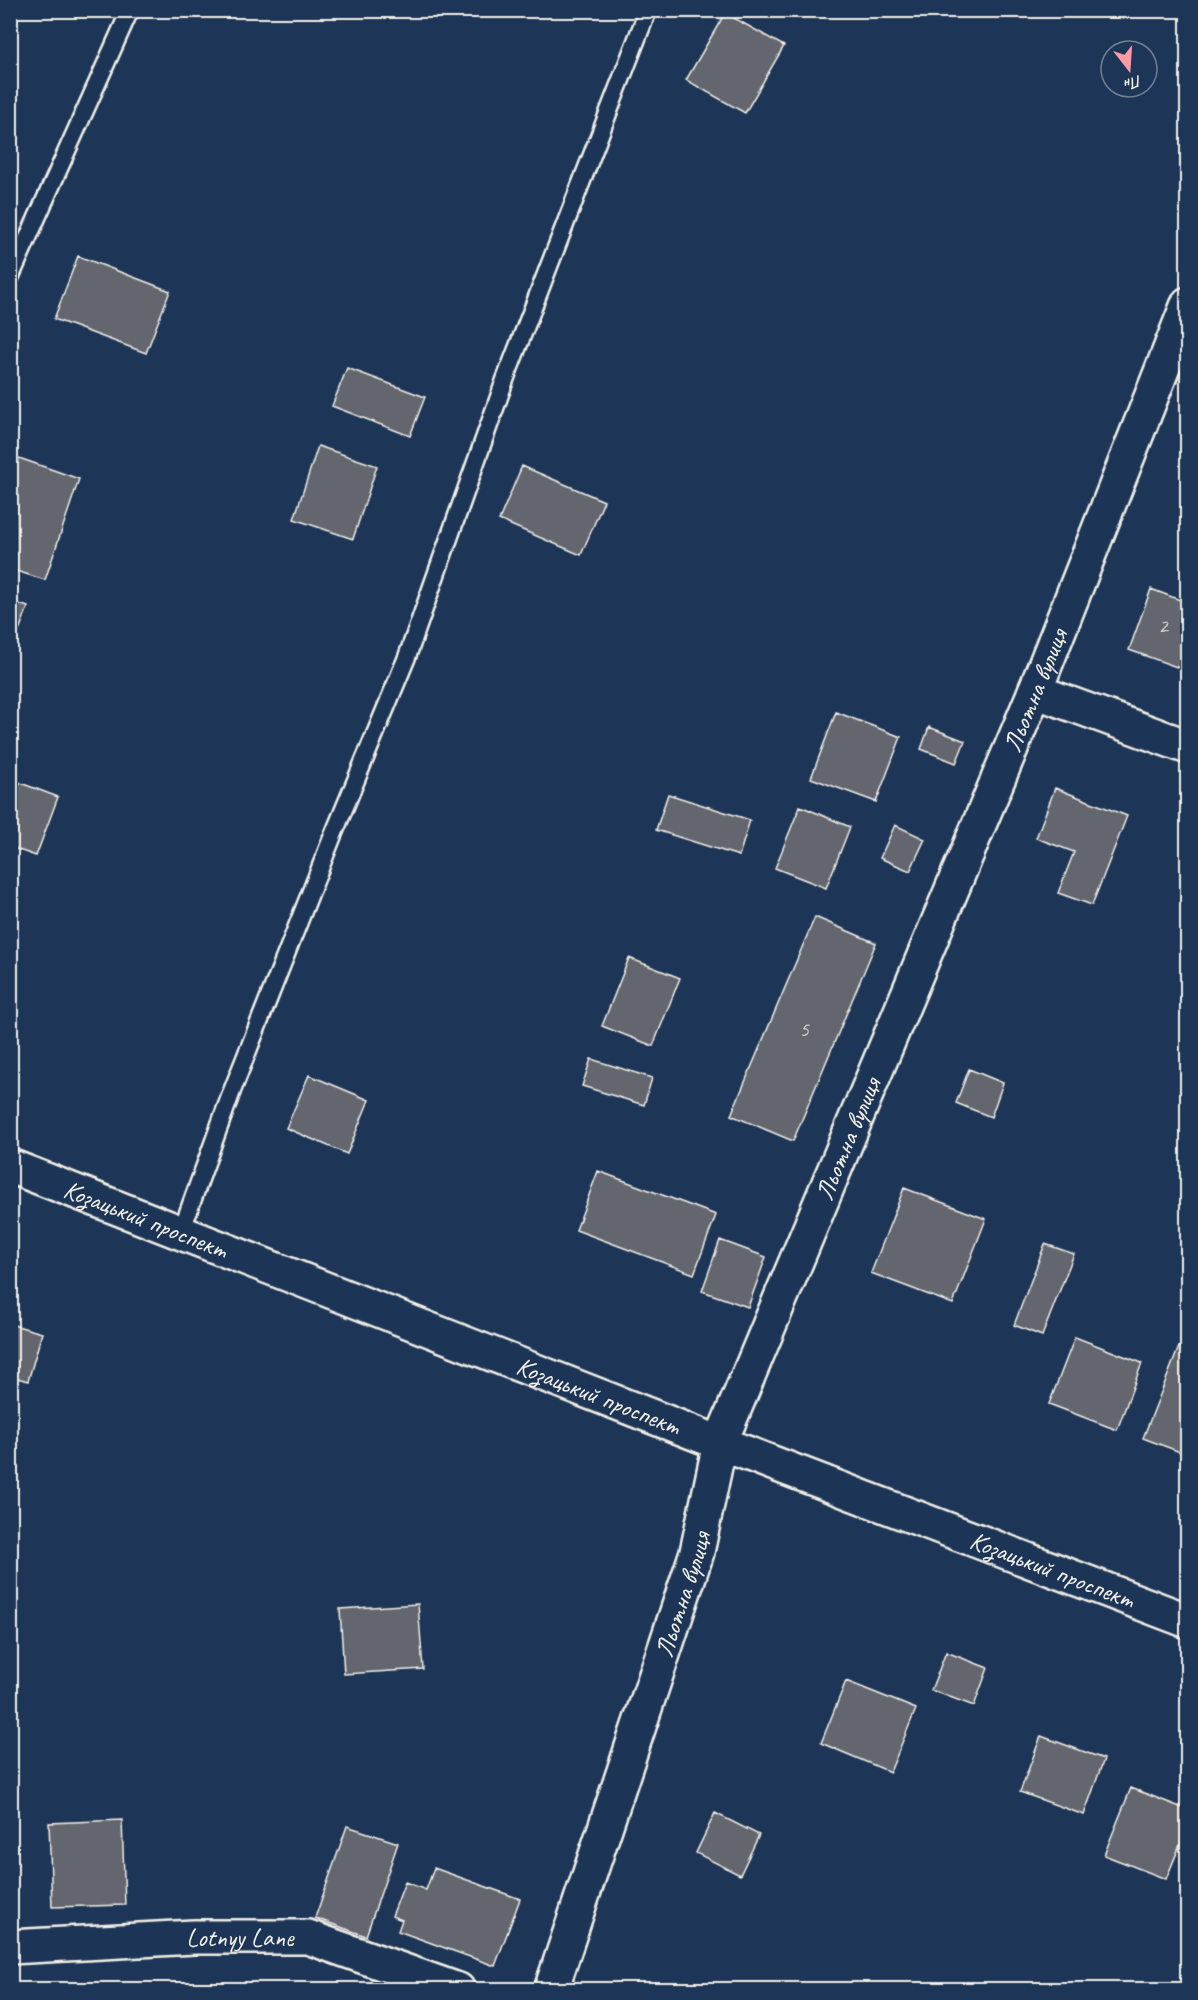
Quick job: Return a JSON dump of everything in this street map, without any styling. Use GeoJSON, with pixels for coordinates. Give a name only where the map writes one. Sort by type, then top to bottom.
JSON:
{"type":"FeatureCollection","features":[{"type":"Feature","properties":{"kind":"street","name":"Льотна вулиця"},"geometry":{"type":"LineString","coordinates":[[551,1989],[697,1552],[720,1443],[1035,691],[1188,304]]}},
{"type":"Feature","properties":{"kind":"street"},"geometry":{"type":"LineString","coordinates":[[1035,691],[1188,747]]}},
{"type":"Feature","properties":{"kind":"street","name":"Козацький проспект"},"geometry":{"type":"LineString","coordinates":[[10,1166],[720,1443],[1188,1621]]}},
{"type":"Feature","properties":{"kind":"street","name":"Lotnyy Lane"},"geometry":{"type":"LineString","coordinates":[[10,1947],[194,1937],[308,1937],[458,1989]]}},
{"type":"Feature","properties":{"kind":"lane"},"geometry":{"type":"LineString","coordinates":[[10,278],[130,10]]}},
{"type":"Feature","properties":{"kind":"lane"},"geometry":{"type":"LineString","coordinates":[[181,1232],[241,1069],[332,838],[407,657],[505,380],[648,10]]}},
{"type":"Feature","properties":{"kind":"building"},"geometry":{"type":"Polygon","coordinates":[[[725,13],[784,46],[745,113],[686,80],[725,13]]]}},
{"type":"Feature","properties":{"kind":"building"},"geometry":{"type":"Polygon","coordinates":[[[78,256],[170,291],[146,353],[54,319],[78,256]]]}},
{"type":"Feature","properties":{"kind":"building"},"geometry":{"type":"Polygon","coordinates":[[[347,368],[425,397],[410,436],[332,406],[347,368]]]}},
{"type":"Feature","properties":{"kind":"building"},"geometry":{"type":"Polygon","coordinates":[[[318,446],[377,466],[353,539],[294,519],[318,446]]]}},
{"type":"Feature","properties":{"kind":"building"},"geometry":{"type":"Polygon","coordinates":[[[19,458],[79,479],[45,580],[10,569],[10,482],[19,458]]]}},
{"type":"Feature","properties":{"kind":"building"},"geometry":{"type":"Polygon","coordinates":[[[522,466],[604,501],[581,555],[499,520],[522,466]]]}},
{"type":"Feature","properties":{"kind":"building"},"geometry":{"type":"Polygon","coordinates":[[[1151,589],[1188,603],[1188,671],[1129,650],[1151,589]]]}},
{"type":"Feature","properties":{"kind":"building"},"geometry":{"type":"Polygon","coordinates":[[[10,601],[28,607],[10,654],[10,601]]]}},
{"type":"Feature","properties":{"kind":"building"},"geometry":{"type":"Polygon","coordinates":[[[836,712],[901,737],[876,802],[811,778],[836,712]]]}},
{"type":"Feature","properties":{"kind":"building"},"geometry":{"type":"Polygon","coordinates":[[[929,727],[965,741],[956,763],[921,749],[929,727]]]}},
{"type":"Feature","properties":{"kind":"building"},"geometry":{"type":"Polygon","coordinates":[[[10,779],[58,797],[36,856],[10,847],[10,779]]]}},
{"type":"Feature","properties":{"kind":"building"},"geometry":{"type":"Polygon","coordinates":[[[1055,788],[1127,816],[1092,905],[1058,893],[1074,852],[1036,838],[1055,788]]]}},
{"type":"Feature","properties":{"kind":"building"},"geometry":{"type":"Polygon","coordinates":[[[668,794],[750,820],[739,856],[656,830],[668,794]]]}},
{"type":"Feature","properties":{"kind":"building"},"geometry":{"type":"Polygon","coordinates":[[[800,806],[850,827],[826,888],[775,868],[800,806]]]}},
{"type":"Feature","properties":{"kind":"building"},"geometry":{"type":"Polygon","coordinates":[[[895,825],[925,839],[910,871],[880,858],[895,825]]]}},
{"type":"Feature","properties":{"kind":"building"},"geometry":{"type":"Polygon","coordinates":[[[815,917],[876,943],[793,1141],[731,1115],[815,917]]]}},
{"type":"Feature","properties":{"kind":"building"},"geometry":{"type":"Polygon","coordinates":[[[629,958],[680,978],[653,1046],[602,1026],[629,958]]]}},
{"type":"Feature","properties":{"kind":"building"},"geometry":{"type":"Polygon","coordinates":[[[591,1059],[652,1078],[644,1105],[582,1086],[591,1059]]]}},
{"type":"Feature","properties":{"kind":"building"},"geometry":{"type":"Polygon","coordinates":[[[969,1069],[1003,1083],[991,1117],[956,1103],[969,1069]]]}},
{"type":"Feature","properties":{"kind":"building"},"geometry":{"type":"Polygon","coordinates":[[[309,1075],[369,1100],[347,1154],[286,1128],[309,1075]]]}},
{"type":"Feature","properties":{"kind":"building"},"geometry":{"type":"Polygon","coordinates":[[[598,1171],[716,1215],[694,1274],[576,1230],[598,1171]]]}},
{"type":"Feature","properties":{"kind":"building"},"geometry":{"type":"Polygon","coordinates":[[[904,1188],[986,1219],[953,1304],[871,1273],[904,1188]]]}},
{"type":"Feature","properties":{"kind":"building"},"geometry":{"type":"Polygon","coordinates":[[[720,1240],[766,1257],[748,1307],[702,1291],[720,1240]]]}},
{"type":"Feature","properties":{"kind":"building"},"geometry":{"type":"Polygon","coordinates":[[[1045,1244],[1074,1254],[1042,1336],[1014,1325],[1045,1244]]]}},
{"type":"Feature","properties":{"kind":"building"},"geometry":{"type":"Polygon","coordinates":[[[10,1324],[42,1333],[28,1381],[10,1376],[10,1324]]]}},
{"type":"Feature","properties":{"kind":"building"},"geometry":{"type":"Polygon","coordinates":[[[1075,1337],[1142,1363],[1117,1430],[1049,1404],[1075,1337]]]}},
{"type":"Feature","properties":{"kind":"building"},"geometry":{"type":"Polygon","coordinates":[[[1179,1347],[1188,1350],[1188,1455],[1143,1438],[1179,1347]]]}},
{"type":"Feature","properties":{"kind":"building"},"geometry":{"type":"Polygon","coordinates":[[[418,1604],[423,1669],[344,1674],[340,1609],[418,1604]]]}},
{"type":"Feature","properties":{"kind":"building"},"geometry":{"type":"Polygon","coordinates":[[[946,1652],[988,1668],[974,1706],[931,1690],[946,1652]]]}},
{"type":"Feature","properties":{"kind":"building"},"geometry":{"type":"Polygon","coordinates":[[[846,1681],[916,1709],[890,1772],[821,1743],[846,1681]]]}},
{"type":"Feature","properties":{"kind":"building"},"geometry":{"type":"Polygon","coordinates":[[[1041,1736],[1104,1759],[1084,1815],[1020,1792],[1041,1736]]]}},
{"type":"Feature","properties":{"kind":"building"},"geometry":{"type":"Polygon","coordinates":[[[1131,1788],[1188,1810],[1188,1826],[1166,1879],[1104,1855],[1131,1788]]]}},
{"type":"Feature","properties":{"kind":"building"},"geometry":{"type":"Polygon","coordinates":[[[715,1813],[759,1835],[740,1875],[696,1853],[715,1813]]]}},
{"type":"Feature","properties":{"kind":"building"},"geometry":{"type":"Polygon","coordinates":[[[122,1820],[125,1905],[52,1907],[49,1823],[122,1820]]]}},
{"type":"Feature","properties":{"kind":"building"},"geometry":{"type":"Polygon","coordinates":[[[347,1826],[398,1843],[366,1936],[315,1918],[347,1826]]]}},
{"type":"Feature","properties":{"kind":"building"},"geometry":{"type":"Polygon","coordinates":[[[434,1868],[520,1899],[495,1966],[398,1931],[402,1920],[392,1916],[405,1882],[426,1890],[434,1868]]]}}]}
